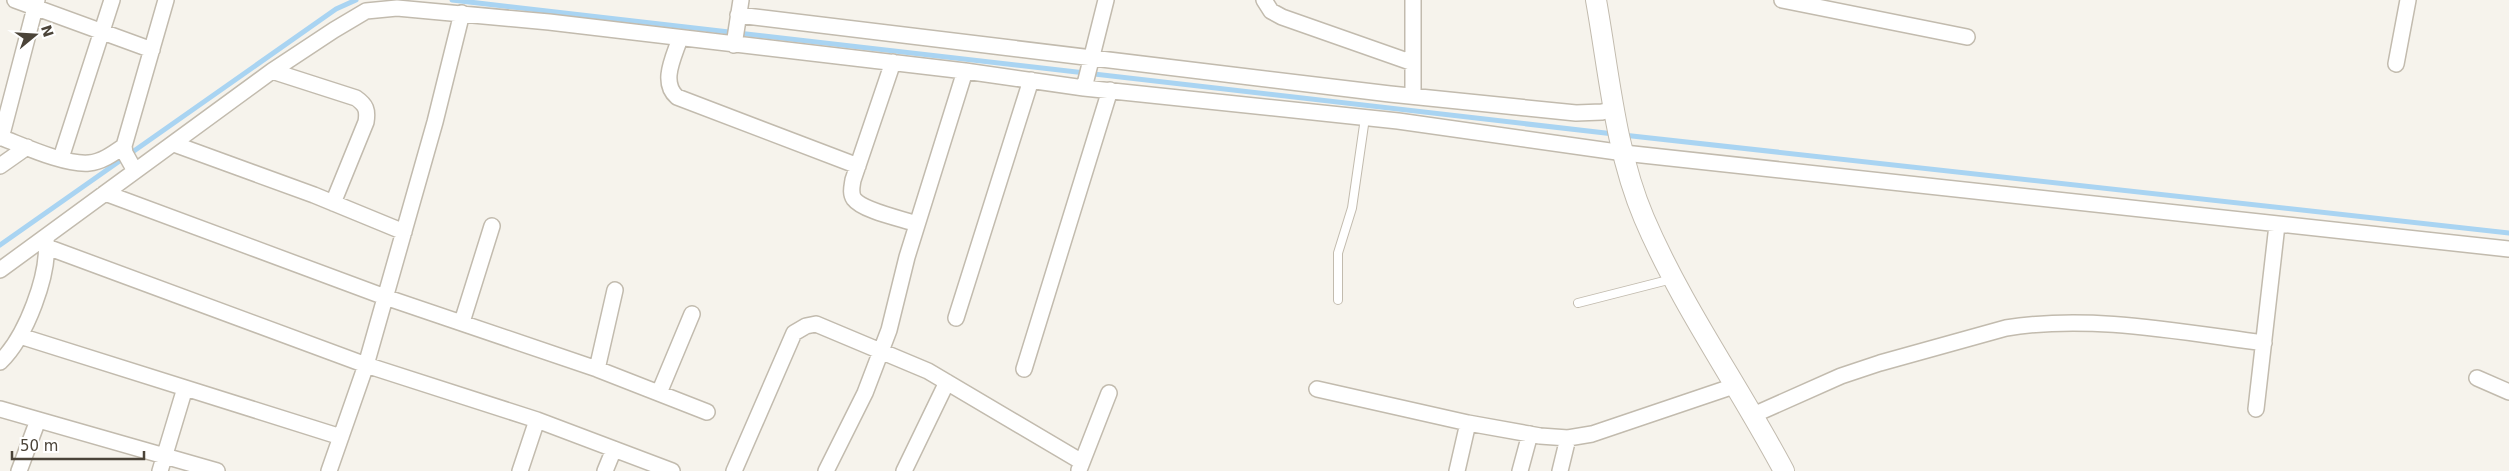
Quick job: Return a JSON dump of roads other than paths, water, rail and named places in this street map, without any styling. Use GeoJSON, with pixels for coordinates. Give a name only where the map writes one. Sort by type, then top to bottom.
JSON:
{"type":"FeatureCollection","features":[{"type":"Feature","properties":{"kind":"street"},"geometry":{"type":"LineString","coordinates":[[15,0],[36,4],[101,32],[152,50]]}},
{"type":"Feature","properties":{"kind":"street"},"geometry":{"type":"LineString","coordinates":[[61,158],[112,0]]}},
{"type":"Feature","properties":{"kind":"street"},"geometry":{"type":"LineString","coordinates":[[0,270],[46,242],[105,193],[129,159],[152,50],[166,0]]}},
{"type":"Feature","properties":{"kind":"street"},"geometry":{"type":"LineString","coordinates":[[736,30],[741,0]]}},
{"type":"Feature","properties":{"kind":"street"},"geometry":{"type":"LineString","coordinates":[[1088,73],[1106,0]]}},
{"type":"Feature","properties":{"kind":"street"},"geometry":{"type":"LineString","coordinates":[[1264,0],[1271,11],[1282,17],[1413,63]]}},
{"type":"Feature","properties":{"kind":"street"},"geometry":{"type":"LineString","coordinates":[[1413,0],[1413,96]]}},
{"type":"Feature","properties":{"kind":"street"},"geometry":{"type":"LineString","coordinates":[[1596,0],[1627,169],[1644,217],[1672,279],[1784,471]]}},
{"type":"Feature","properties":{"kind":"street"},"geometry":{"type":"LineString","coordinates":[[1782,0],[1967,37]]}},
{"type":"Feature","properties":{"kind":"street"},"geometry":{"type":"LineString","coordinates":[[2396,64],[2408,0]]}},
{"type":"Feature","properties":{"kind":"street"},"geometry":{"type":"LineString","coordinates":[[36,4],[0,138],[61,158],[89,163],[103,159],[129,159],[174,144],[272,71],[366,11],[382,3],[397,8],[462,12],[680,38],[736,30],[1088,73],[1413,96],[1576,113],[1616,113]]}},
{"type":"Feature","properties":{"kind":"street"},"geometry":{"type":"LineString","coordinates":[[330,471],[366,365],[435,122],[462,12]]}},
{"type":"Feature","properties":{"kind":"street"},"geometry":{"type":"LineString","coordinates":[[736,30],[893,62],[1031,80],[1088,73],[1110,90],[1622,146],[2277,225],[2509,249]]}},
{"type":"Feature","properties":{"kind":"street"},"geometry":{"type":"LineString","coordinates":[[680,38],[668,78],[671,92],[677,98],[858,166]]}},
{"type":"Feature","properties":{"kind":"street"},"geometry":{"type":"LineString","coordinates":[[893,62],[858,166],[851,193],[855,201],[868,208],[917,224]]}},
{"type":"Feature","properties":{"kind":"street"},"geometry":{"type":"LineString","coordinates":[[826,471],[865,393],[882,350],[897,303],[917,224],[965,70]]}},
{"type":"Feature","properties":{"kind":"street"},"geometry":{"type":"LineString","coordinates":[[272,71],[356,98],[366,105],[366,122],[333,203]]}},
{"type":"Feature","properties":{"kind":"street"},"geometry":{"type":"LineString","coordinates":[[956,318],[1031,80]]}},
{"type":"Feature","properties":{"kind":"street"},"geometry":{"type":"LineString","coordinates":[[1024,369],[1110,90]]}},
{"type":"Feature","properties":{"kind":"street"},"geometry":{"type":"LineString","coordinates":[[174,144],[333,203],[404,232]]}},
{"type":"Feature","properties":{"kind":"street"},"geometry":{"type":"LineString","coordinates":[[0,166],[27,147]]}},
{"type":"Feature","properties":{"kind":"street"},"geometry":{"type":"LineString","coordinates":[[105,193],[384,297],[597,369],[707,412]]}},
{"type":"Feature","properties":{"kind":"street"},"geometry":{"type":"LineString","coordinates":[[2256,409],[2277,225]]}},
{"type":"Feature","properties":{"kind":"street"},"geometry":{"type":"LineString","coordinates":[[462,322],[492,226]]}},
{"type":"Feature","properties":{"kind":"street"},"geometry":{"type":"LineString","coordinates":[[0,362],[20,336],[42,277],[46,242]]}},
{"type":"Feature","properties":{"kind":"street"},"geometry":{"type":"LineString","coordinates":[[46,242],[366,365],[537,420],[614,449],[647,467],[672,471]]}},
{"type":"Feature","properties":{"kind":"street"},"geometry":{"type":"LineString","coordinates":[[597,369],[615,290]]}},
{"type":"Feature","properties":{"kind":"street"},"geometry":{"type":"LineString","coordinates":[[659,393],[692,314]]}},
{"type":"Feature","properties":{"kind":"street"},"geometry":{"type":"LineString","coordinates":[[734,471],[794,333],[806,326],[816,324],[882,350],[947,382],[1080,467],[1109,393]]}},
{"type":"Feature","properties":{"kind":"street"},"geometry":{"type":"LineString","coordinates":[[1751,416],[1841,376],[1880,363],[2006,328],[2027,324],[2112,326],[2264,343]]}},
{"type":"Feature","properties":{"kind":"street"},"geometry":{"type":"LineString","coordinates":[[20,336],[341,437]]}},
{"type":"Feature","properties":{"kind":"street"},"geometry":{"type":"LineString","coordinates":[[2477,378],[2509,392]]}},
{"type":"Feature","properties":{"kind":"street"},"geometry":{"type":"LineString","coordinates":[[904,471],[947,382]]}},
{"type":"Feature","properties":{"kind":"street"},"geometry":{"type":"LineString","coordinates":[[1316,389],[1468,423],[1530,434],[1568,438],[1592,434],[1734,386]]}},
{"type":"Feature","properties":{"kind":"street"},"geometry":{"type":"LineString","coordinates":[[160,471],[184,388]]}},
{"type":"Feature","properties":{"kind":"street"},"geometry":{"type":"LineString","coordinates":[[0,409],[217,471]]}},
{"type":"Feature","properties":{"kind":"street"},"geometry":{"type":"LineString","coordinates":[[19,471],[38,420]]}},
{"type":"Feature","properties":{"kind":"street"},"geometry":{"type":"LineString","coordinates":[[520,471],[537,420]]}},
{"type":"Feature","properties":{"kind":"street"},"geometry":{"type":"LineString","coordinates":[[1457,471],[1468,423]]}},
{"type":"Feature","properties":{"kind":"street"},"geometry":{"type":"LineString","coordinates":[[1520,471],[1530,434]]}},
{"type":"Feature","properties":{"kind":"street"},"geometry":{"type":"LineString","coordinates":[[1560,471],[1568,438]]}},
{"type":"Feature","properties":{"kind":"street"},"geometry":{"type":"LineString","coordinates":[[605,471],[614,449]]}},
{"type":"Feature","properties":{"kind":"lane"},"geometry":{"type":"LineString","coordinates":[[1338,300],[1337,260],[1352,208],[1365,118]]}},
{"type":"Feature","properties":{"kind":"lane"},"geometry":{"type":"LineString","coordinates":[[1578,303],[1672,279]]}},
{"type":"Feature","properties":{"kind":"waterway"},"geometry":{"type":"LineString","coordinates":[[0,245],[336,9],[356,0]]}},
{"type":"Feature","properties":{"kind":"waterway"},"geometry":{"type":"LineString","coordinates":[[452,0],[1614,134]]}},
{"type":"Feature","properties":{"kind":"waterway"},"geometry":{"type":"LineString","coordinates":[[1623,135],[2509,233]]}}]}
